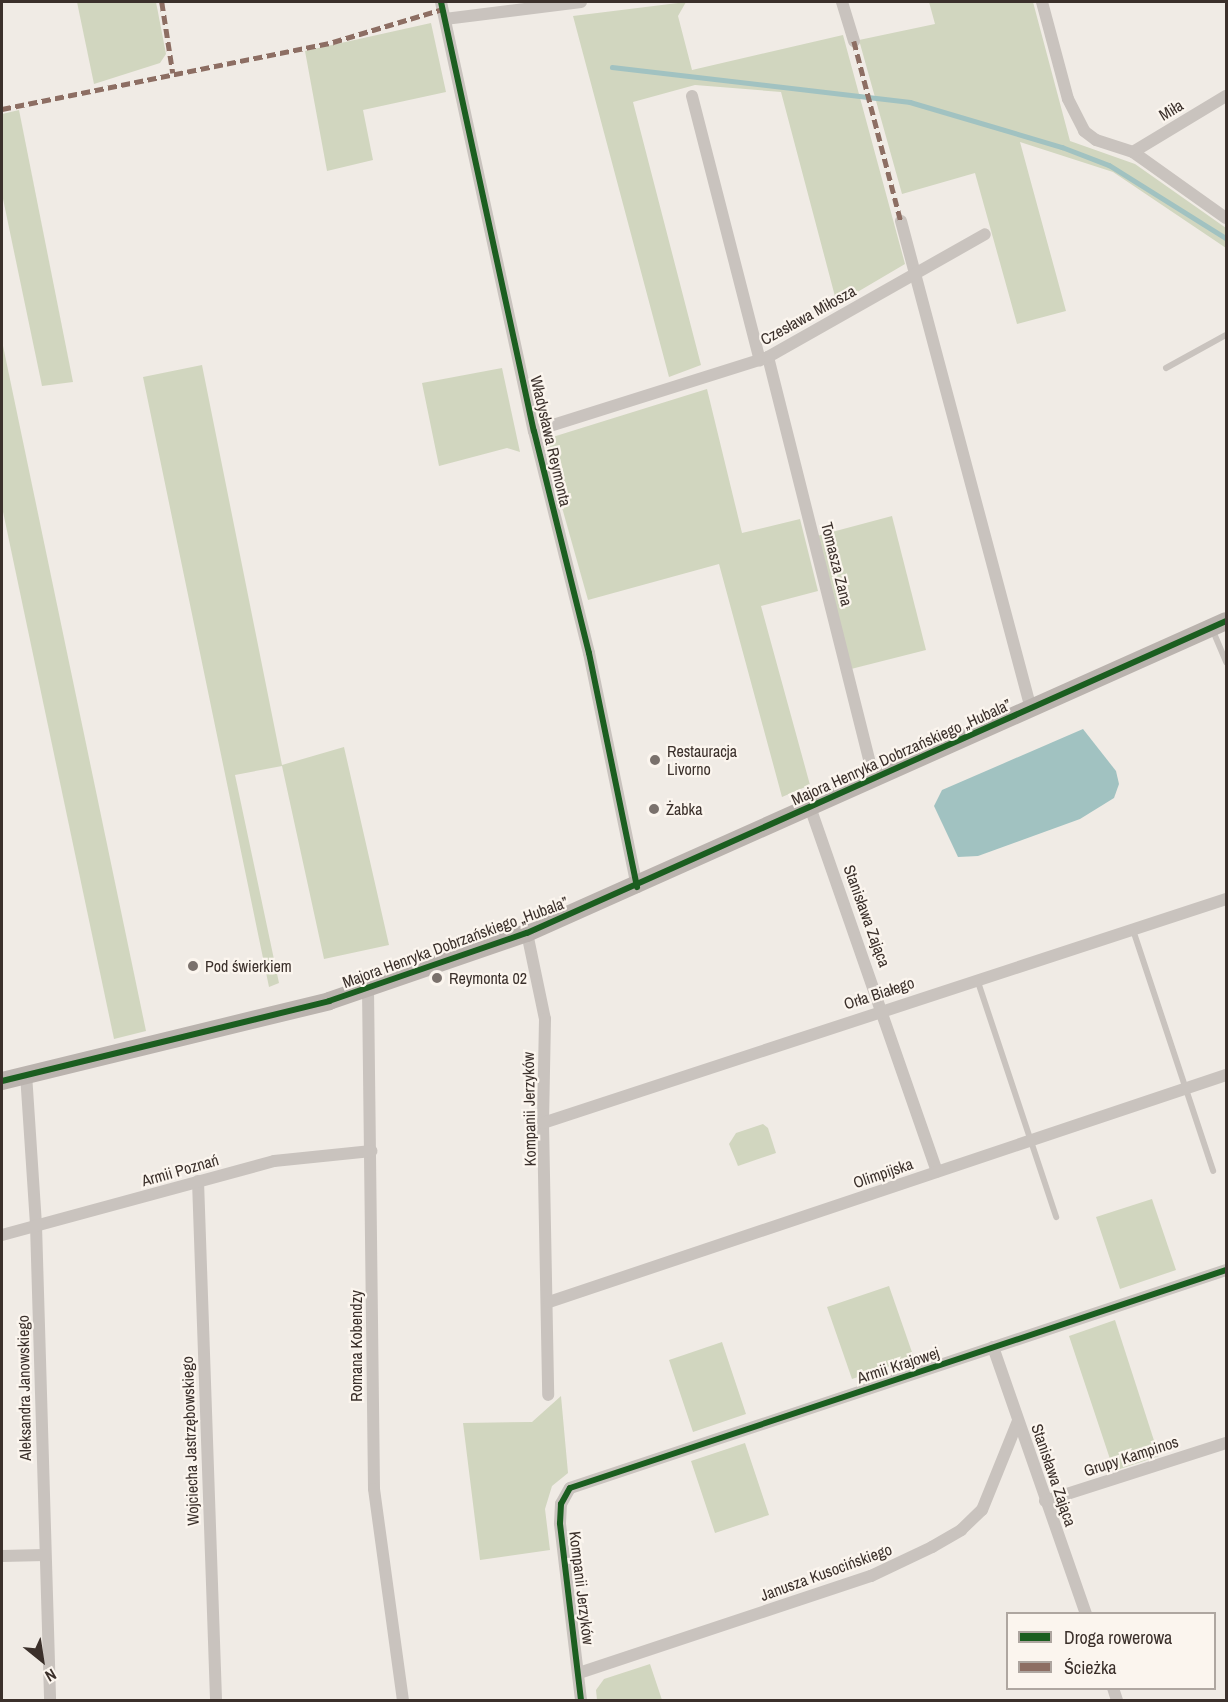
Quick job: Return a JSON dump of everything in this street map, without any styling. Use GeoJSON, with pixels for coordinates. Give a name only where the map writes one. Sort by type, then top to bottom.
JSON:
{"type":"FeatureCollection","features":[{"type":"Feature","properties":{"kind":"street","name":"Władysława Reymonta"},"geometry":{"type":"LineString","coordinates":[[441,2],[534,431],[589,652],[637,887]]}},
{"type":"Feature","properties":{"kind":"street"},"geometry":{"type":"LineString","coordinates":[[445,19],[581,2]]}},
{"type":"Feature","properties":{"kind":"street"},"geometry":{"type":"LineString","coordinates":[[842,2],[854,41]]}},
{"type":"Feature","properties":{"kind":"street"},"geometry":{"type":"LineString","coordinates":[[1042,2],[1075,117],[1096,140],[1133,152],[1227,219]]}},
{"type":"Feature","properties":{"kind":"street","name":"Tomasza Zana"},"geometry":{"type":"LineString","coordinates":[[692,96],[874,778]]}},
{"type":"Feature","properties":{"kind":"street","name":"Miła"},"geometry":{"type":"LineString","coordinates":[[1133,152],[1227,96]]}},
{"type":"Feature","properties":{"kind":"street"},"geometry":{"type":"LineString","coordinates":[[901,220],[913,275],[1031,709]]}},
{"type":"Feature","properties":{"kind":"street","name":"Czesława Miłosza"},"geometry":{"type":"LineString","coordinates":[[534,431],[764,359],[985,234]]}},
{"type":"Feature","properties":{"kind":"street","name":"Majora Henryka Dobrzańskiego „Hubala”"},"geometry":{"type":"LineString","coordinates":[[2,1081],[368,989],[527,933],[637,887],[1219,624]]}},
{"type":"Feature","properties":{"kind":"street","name":"Stanisława Zająca"},"geometry":{"type":"LineString","coordinates":[[810,807],[937,1172]]}},
{"type":"Feature","properties":{"kind":"street","name":"Orła Białego"},"geometry":{"type":"LineString","coordinates":[[543,1123],[882,1009],[1227,899]]}},
{"type":"Feature","properties":{"kind":"street","name":"Kompanii Jerzyków"},"geometry":{"type":"LineString","coordinates":[[527,933],[545,1019],[543,1123],[549,1302],[548,1395]]}},
{"type":"Feature","properties":{"kind":"street","name":"Romana Kobendzy"},"geometry":{"type":"LineString","coordinates":[[368,989],[374,1489],[403,1701]]}},
{"type":"Feature","properties":{"kind":"street","name":"Aleksandra Janowskiego"},"geometry":{"type":"LineString","coordinates":[[26,1074],[36,1225],[50,1701]]}},
{"type":"Feature","properties":{"kind":"street","name":"Olimpijska"},"geometry":{"type":"LineString","coordinates":[[549,1302],[1227,1075]]}},
{"type":"Feature","properties":{"kind":"street","name":"Armii Poznań"},"geometry":{"type":"LineString","coordinates":[[2,1235],[274,1161],[371,1151]]}},
{"type":"Feature","properties":{"kind":"street","name":"Wojciecha Jastrzębowskiego"},"geometry":{"type":"LineString","coordinates":[[198,1181],[216,1701]]}},
{"type":"Feature","properties":{"kind":"street","name":"Armii Krajowej"},"geometry":{"type":"LineString","coordinates":[[577,1485],[1227,1270]]}},
{"type":"Feature","properties":{"kind":"street","name":"Stanisława Zająca"},"geometry":{"type":"LineString","coordinates":[[993,1347],[1085,1612]]}},
{"type":"Feature","properties":{"kind":"street","name":"Janusza Kusocińskiego"},"geometry":{"type":"LineString","coordinates":[[579,1672],[871,1576],[932,1547],[961,1530],[982,1510],[1018,1421]]}},
{"type":"Feature","properties":{"kind":"street","name":"Grupy Kampinos"},"geometry":{"type":"LineString","coordinates":[[1045,1501],[1227,1443]]}},
{"type":"Feature","properties":{"kind":"street","name":"Kompanii Jerzyków"},"geometry":{"type":"LineString","coordinates":[[577,1485],[565,1495],[560,1523],[582,1701]]}},
{"type":"Feature","properties":{"kind":"street"},"geometry":{"type":"LineString","coordinates":[[2,1556],[45,1555]]}},
{"type":"Feature","properties":{"kind":"lane"},"geometry":{"type":"LineString","coordinates":[[1166,368],[1227,335]]}},
{"type":"Feature","properties":{"kind":"lane"},"geometry":{"type":"LineString","coordinates":[[1219,624],[1227,662]]}},
{"type":"Feature","properties":{"kind":"lane"},"geometry":{"type":"LineString","coordinates":[[1132,928],[1213,1171]]}},
{"type":"Feature","properties":{"kind":"lane"},"geometry":{"type":"LineString","coordinates":[[977,978],[1056,1217]]}},
{"type":"Feature","properties":{"kind":"green space"},"geometry":{"type":"Polygon","coordinates":[[[77,2],[156,2],[166,54],[160,63],[94,84],[77,2]]]}},
{"type":"Feature","properties":{"kind":"green space"},"geometry":{"type":"Polygon","coordinates":[[[686,2],[678,16],[692,70],[843,35],[905,264],[837,304],[781,92],[695,85],[633,102],[701,365],[669,377],[573,16],[686,2]]]}},
{"type":"Feature","properties":{"kind":"green space"},"geometry":{"type":"Polygon","coordinates":[[[929,2],[1033,2],[1070,141],[1135,164],[1226,228],[1226,248],[1113,172],[1020,142],[1066,311],[1017,324],[975,173],[902,194],[859,40],[935,24],[929,2]]]}},
{"type":"Feature","properties":{"kind":"green space"},"geometry":{"type":"Polygon","coordinates":[[[431,23],[446,92],[363,110],[373,160],[327,171],[305,51],[431,23]]]}},
{"type":"Feature","properties":{"kind":"green space"},"geometry":{"type":"Polygon","coordinates":[[[19,110],[73,382],[42,386],[2,194],[2,114],[19,110]]]}},
{"type":"Feature","properties":{"kind":"green space"},"geometry":{"type":"Polygon","coordinates":[[[2,341],[146,1031],[114,1039],[2,507],[2,341]]]}},
{"type":"Feature","properties":{"kind":"green space"},"geometry":{"type":"Polygon","coordinates":[[[202,365],[282,765],[344,747],[389,945],[324,959],[282,766],[235,775],[279,983],[269,987],[143,377],[202,365]]]}},
{"type":"Feature","properties":{"kind":"green space"},"geometry":{"type":"Polygon","coordinates":[[[502,368],[520,452],[507,448],[439,466],[422,383],[502,368]]]}},
{"type":"Feature","properties":{"kind":"green space"},"geometry":{"type":"Polygon","coordinates":[[[707,389],[742,533],[800,519],[818,591],[761,606],[810,785],[782,797],[719,564],[588,600],[543,440],[707,389]]]}},
{"type":"Feature","properties":{"kind":"green space"},"geometry":{"type":"Polygon","coordinates":[[[892,516],[926,650],[851,669],[817,536],[892,516]]]}},
{"type":"Feature","properties":{"kind":"green space"},"geometry":{"type":"Polygon","coordinates":[[[763,1124],[768,1128],[776,1153],[738,1166],[729,1144],[736,1133],[763,1124]]]}},
{"type":"Feature","properties":{"kind":"green space"},"geometry":{"type":"Polygon","coordinates":[[[1152,1199],[1176,1270],[1120,1289],[1096,1217],[1152,1199]]]}},
{"type":"Feature","properties":{"kind":"green space"},"geometry":{"type":"Polygon","coordinates":[[[889,1286],[914,1358],[852,1379],[827,1307],[889,1286]]]}},
{"type":"Feature","properties":{"kind":"green space"},"geometry":{"type":"Polygon","coordinates":[[[1115,1320],[1159,1456],[1114,1471],[1069,1336],[1115,1320]]]}},
{"type":"Feature","properties":{"kind":"green space"},"geometry":{"type":"Polygon","coordinates":[[[722,1342],[746,1414],[693,1432],[669,1360],[722,1342]]]}},
{"type":"Feature","properties":{"kind":"green space"},"geometry":{"type":"Polygon","coordinates":[[[561,1396],[568,1473],[552,1486],[545,1509],[550,1550],[480,1560],[463,1423],[532,1422],[561,1396]]]}},
{"type":"Feature","properties":{"kind":"green space"},"geometry":{"type":"Polygon","coordinates":[[[745,1443],[769,1515],[715,1533],[691,1461],[745,1443]]]}},
{"type":"Feature","properties":{"kind":"green space"},"geometry":{"type":"Polygon","coordinates":[[[650,1664],[662,1700],[597,1700],[596,1690],[604,1679],[650,1664]]]}},
{"type":"Feature","properties":{"kind":"water"},"geometry":{"type":"Polygon","coordinates":[[[1083,729],[1116,771],[1119,784],[1114,798],[1080,819],[978,856],[958,857],[934,806],[942,790],[1083,729]]]}},
{"type":"Feature","properties":{"kind":"waterway"},"geometry":{"type":"LineString","coordinates":[[612,67],[910,102],[1062,147],[1109,165],[1226,238]]}},
{"type":"Feature","properties":{"kind":"marked path"},"geometry":{"type":"LineString","coordinates":[[162,2],[173,73]]}},
{"type":"Feature","properties":{"kind":"marked path"},"geometry":{"type":"LineString","coordinates":[[2,109],[333,42],[443,9]]}},
{"type":"Feature","properties":{"kind":"marked path"},"geometry":{"type":"LineString","coordinates":[[854,41],[901,221]]}},
{"type":"Feature","properties":{"kind":"cycle path"},"geometry":{"type":"LineString","coordinates":[[441,2],[534,431],[589,653],[637,887]]}},
{"type":"Feature","properties":{"kind":"cycle path"},"geometry":{"type":"LineString","coordinates":[[2,1081],[329,1001],[527,933],[1226,621]]}},
{"type":"Feature","properties":{"kind":"cycle path"},"geometry":{"type":"LineString","coordinates":[[581,1700],[560,1523],[561,1504],[570,1488],[1226,1270]]}},
{"type":"Feature","properties":{"kind":"place","name":"Restauracja Livorno"},"geometry":{"type":"Point","coordinates":[655,760]}},
{"type":"Feature","properties":{"kind":"place","name":"Żabka"},"geometry":{"type":"Point","coordinates":[654,809]}},
{"type":"Feature","properties":{"kind":"place","name":"Pod świerkiem"},"geometry":{"type":"Point","coordinates":[193,966]}},
{"type":"Feature","properties":{"kind":"place","name":"Reymonta 02"},"geometry":{"type":"Point","coordinates":[437,978]}}]}
